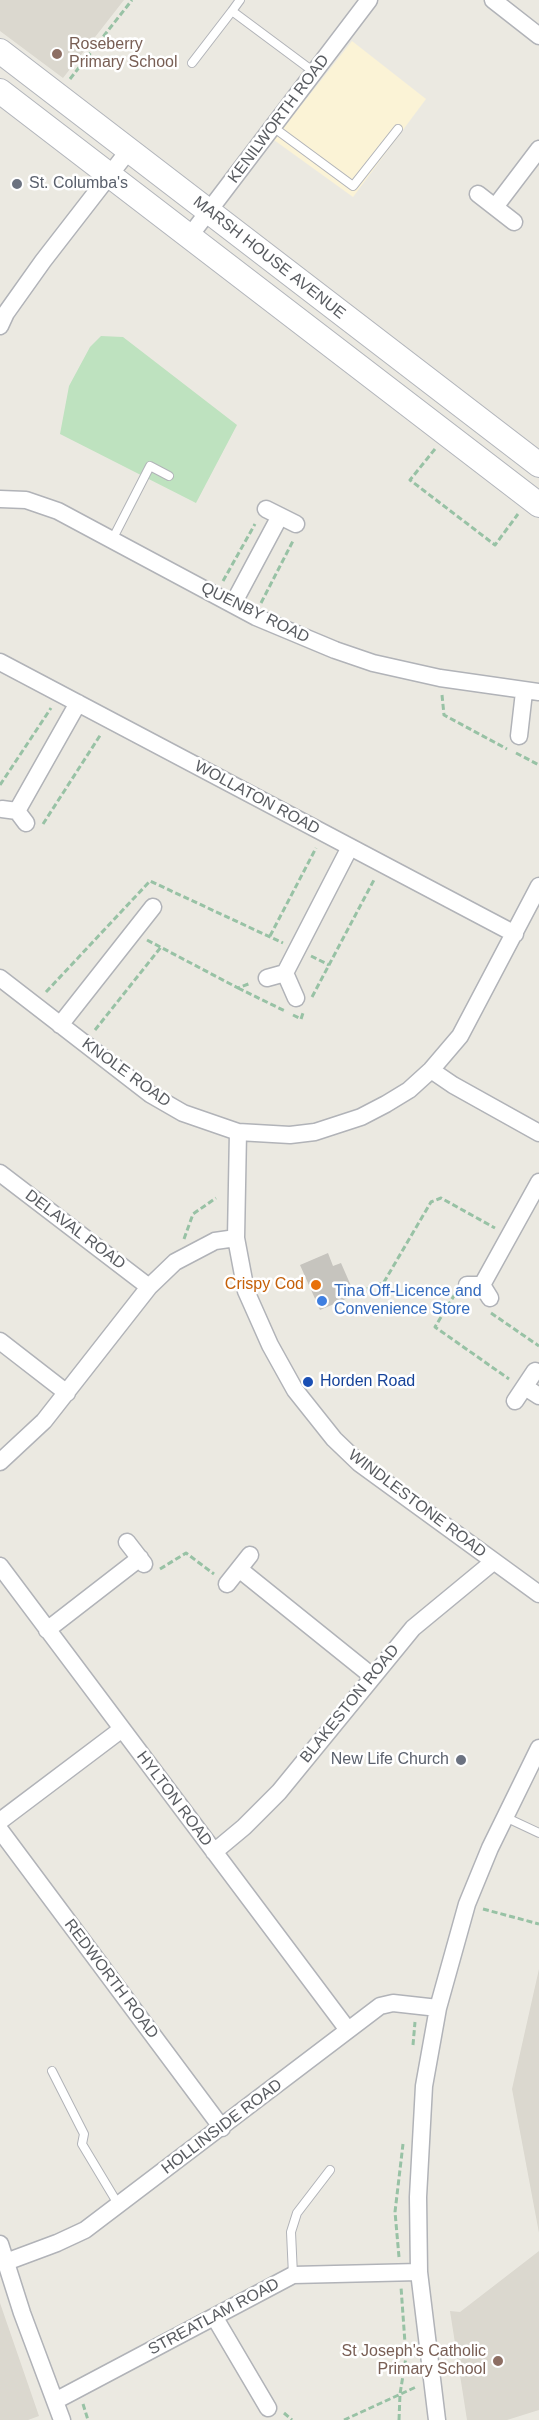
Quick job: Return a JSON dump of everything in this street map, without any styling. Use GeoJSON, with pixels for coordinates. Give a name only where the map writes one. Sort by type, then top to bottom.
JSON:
{"type":"FeatureCollection","features":[{"type":"Feature","properties":{"kind":"street","name":"KENILWORTH ROAD"},"geometry":{"type":"LineString","coordinates":[[189,237],[369,0]]}},
{"type":"Feature","properties":{"kind":"street"},"geometry":{"type":"LineString","coordinates":[[493,0],[539,36]]}},
{"type":"Feature","properties":{"kind":"street","name":"MARSH HOUSE AVENUE"},"geometry":{"type":"LineString","coordinates":[[0,51],[539,465]]}},
{"type":"Feature","properties":{"kind":"street","name":"MARSH HOUSE AVENUE"},"geometry":{"type":"LineString","coordinates":[[0,91],[535,502]]}},
{"type":"Feature","properties":{"kind":"street"},"geometry":{"type":"LineString","coordinates":[[495,207],[539,149]]}},
{"type":"Feature","properties":{"kind":"street"},"geometry":{"type":"LineString","coordinates":[[2,316],[129,150]]}},
{"type":"Feature","properties":{"kind":"street"},"geometry":{"type":"LineString","coordinates":[[478,194],[514,222]]}},
{"type":"Feature","properties":{"kind":"street","name":"QUENBY ROAD"},"geometry":{"type":"LineString","coordinates":[[0,499],[26,500],[57,511],[254,616],[335,650],[374,663],[440,678],[531,692],[519,736]]}},
{"type":"Feature","properties":{"kind":"street"},"geometry":{"type":"LineString","coordinates":[[233,604],[273,512],[296,524]]}},
{"type":"Feature","properties":{"kind":"street","name":"WOLLATON ROAD"},"geometry":{"type":"LineString","coordinates":[[0,662],[515,934]]}},
{"type":"Feature","properties":{"kind":"street"},"geometry":{"type":"LineString","coordinates":[[21,818],[78,703]]}},
{"type":"Feature","properties":{"kind":"street"},"geometry":{"type":"LineString","coordinates":[[285,974],[350,847]]}},
{"type":"Feature","properties":{"kind":"street","name":"KNOLE ROAD"},"geometry":{"type":"LineString","coordinates":[[0,978],[150,1094],[183,1113],[238,1132],[290,1135],[315,1132],[338,1126],[386,1104],[409,1090],[431,1070],[459,1036],[539,886]]}},
{"type":"Feature","properties":{"kind":"street"},"geometry":{"type":"LineString","coordinates":[[60,1024],[153,907]]}},
{"type":"Feature","properties":{"kind":"street"},"geometry":{"type":"LineString","coordinates":[[267,978],[285,974]]}},
{"type":"Feature","properties":{"kind":"street"},"geometry":{"type":"LineString","coordinates":[[285,974],[304,1003]]}},
{"type":"Feature","properties":{"kind":"street"},"geometry":{"type":"LineString","coordinates":[[431,1070],[453,1085],[539,1133]]}},
{"type":"Feature","properties":{"kind":"street","name":"WINDLESTONE ROAD"},"geometry":{"type":"LineString","coordinates":[[238,1132],[236,1238],[246,1291],[258,1320],[295,1390],[334,1439],[359,1463],[539,1594]]}},
{"type":"Feature","properties":{"kind":"street","name":"DELAVAL ROAD"},"geometry":{"type":"LineString","coordinates":[[0,1173],[149,1287]]}},
{"type":"Feature","properties":{"kind":"street"},"geometry":{"type":"LineString","coordinates":[[480,1289],[539,1182]]}},
{"type":"Feature","properties":{"kind":"street"},"geometry":{"type":"LineString","coordinates":[[0,1462],[44,1421],[149,1287],[180,1258],[215,1241],[236,1238]]}},
{"type":"Feature","properties":{"kind":"street"},"geometry":{"type":"LineString","coordinates":[[2,1333],[67,1393]]}},
{"type":"Feature","properties":{"kind":"street"},"geometry":{"type":"LineString","coordinates":[[535,1371],[521,1392],[539,1396]]}},
{"type":"Feature","properties":{"kind":"street"},"geometry":{"type":"LineString","coordinates":[[47,1630],[142,1561],[128,1542]]}},
{"type":"Feature","properties":{"kind":"street"},"geometry":{"type":"LineString","coordinates":[[227,1584],[250,1556]]}},
{"type":"Feature","properties":{"kind":"street","name":"BLAKESTON ROAD"},"geometry":{"type":"LineString","coordinates":[[214,1852],[244,1827],[279,1792],[399,1642],[427,1614],[494,1562]]}},
{"type":"Feature","properties":{"kind":"street","name":"HYLTON ROAD"},"geometry":{"type":"LineString","coordinates":[[0,1566],[348,2030]]}},
{"type":"Feature","properties":{"kind":"street"},"geometry":{"type":"LineString","coordinates":[[239,1569],[372,1676]]}},
{"type":"Feature","properties":{"kind":"street"},"geometry":{"type":"LineString","coordinates":[[0,1821],[122,1728]]}},
{"type":"Feature","properties":{"kind":"street"},"geometry":{"type":"LineString","coordinates":[[437,2420],[419,2272],[418,2197],[424,2086],[438,2008],[467,1904],[504,1817],[539,1749]]}},
{"type":"Feature","properties":{"kind":"street","name":"REDWORTH ROAD"},"geometry":{"type":"LineString","coordinates":[[0,1830],[222,2128]]}},
{"type":"Feature","properties":{"kind":"street","name":"HOLLINSIDE ROAD"},"geometry":{"type":"LineString","coordinates":[[6,2262],[85,2230],[380,2006],[393,2003],[438,2008]]}},
{"type":"Feature","properties":{"kind":"street"},"geometry":{"type":"LineString","coordinates":[[0,2244],[62,2420]]}},
{"type":"Feature","properties":{"kind":"street","name":"STREATLAM ROAD"},"geometry":{"type":"LineString","coordinates":[[55,2401],[293,2275],[419,2272]]}},
{"type":"Feature","properties":{"kind":"street"},"geometry":{"type":"LineString","coordinates":[[215,2318],[268,2408]]}},
{"type":"Feature","properties":{"kind":"lane"},"geometry":{"type":"LineString","coordinates":[[192,63],[240,0]]}},
{"type":"Feature","properties":{"kind":"lane"},"geometry":{"type":"LineString","coordinates":[[232,11],[315,72]]}},
{"type":"Feature","properties":{"kind":"lane"},"geometry":{"type":"LineString","coordinates":[[273,127],[353,186],[398,129]]}},
{"type":"Feature","properties":{"kind":"lane"},"geometry":{"type":"LineString","coordinates":[[112,540],[150,466],[169,476]]}},
{"type":"Feature","properties":{"kind":"lane"},"geometry":{"type":"LineString","coordinates":[[504,1817],[539,1833]]}},
{"type":"Feature","properties":{"kind":"lane"},"geometry":{"type":"LineString","coordinates":[[52,2071],[84,2134],[82,2144],[118,2204]]}},
{"type":"Feature","properties":{"kind":"lane"},"geometry":{"type":"LineString","coordinates":[[293,2275],[291,2232],[297,2213],[330,2170]]}},
{"type":"Feature","properties":{"kind":"path"},"geometry":{"type":"LineString","coordinates":[[57,95],[132,0]]}},
{"type":"Feature","properties":{"kind":"path"},"geometry":{"type":"LineString","coordinates":[[447,435],[410,480],[466,523],[495,545],[535,502]]}},
{"type":"Feature","properties":{"kind":"path"},"geometry":{"type":"LineString","coordinates":[[215,595],[263,510],[273,512]]}},
{"type":"Feature","properties":{"kind":"path"},"geometry":{"type":"LineString","coordinates":[[254,616],[298,531],[296,524]]}},
{"type":"Feature","properties":{"kind":"path"},"geometry":{"type":"LineString","coordinates":[[440,678],[444,715],[539,765]]}},
{"type":"Feature","properties":{"kind":"path"},"geometry":{"type":"LineString","coordinates":[[0,786],[61,694]]}},
{"type":"Feature","properties":{"kind":"path"},"geometry":{"type":"LineString","coordinates":[[21,818],[110,720]]}},
{"type":"Feature","properties":{"kind":"path"},"geometry":{"type":"LineString","coordinates":[[270,936],[324,833]]}},
{"type":"Feature","properties":{"kind":"path"},"geometry":{"type":"LineString","coordinates":[[132,932],[301,1019],[304,1003],[328,965],[383,864]]}},
{"type":"Feature","properties":{"kind":"path"},"geometry":{"type":"LineString","coordinates":[[34,1005],[150,881],[328,965]]}},
{"type":"Feature","properties":{"kind":"path"},"geometry":{"type":"LineString","coordinates":[[85,1044],[161,947]]}},
{"type":"Feature","properties":{"kind":"path"},"geometry":{"type":"LineString","coordinates":[[238,988],[267,978]]}},
{"type":"Feature","properties":{"kind":"path"},"geometry":{"type":"LineString","coordinates":[[180,1258],[183,1240],[193,1214],[216,1198]]}},
{"type":"Feature","properties":{"kind":"path"},"geometry":{"type":"LineString","coordinates":[[367,1289],[384,1282],[431,1202],[441,1198],[510,1236]]}},
{"type":"Feature","properties":{"kind":"path"},"geometry":{"type":"LineString","coordinates":[[521,1392],[435,1327],[462,1282],[480,1289],[492,1315],[539,1346]]}},
{"type":"Feature","properties":{"kind":"path"},"geometry":{"type":"LineString","coordinates":[[142,1561],[153,1573],[186,1553],[227,1584]]}},
{"type":"Feature","properties":{"kind":"path"},"geometry":{"type":"LineString","coordinates":[[467,1904],[539,1924]]}},
{"type":"Feature","properties":{"kind":"path"},"geometry":{"type":"LineString","coordinates":[[344,2420],[431,2380]]}},
{"type":"Feature","properties":{"kind":"shaded area","name":"Roseberry Primary School"},"geometry":{"type":"Polygon","coordinates":[[[0,0],[124,0],[63,78],[0,31],[0,0]]]}},
{"type":"Feature","properties":{"kind":"shaded area"},"geometry":{"type":"Polygon","coordinates":[[[352,41],[426,99],[353,197],[274,140],[352,41]]]}},
{"type":"Feature","properties":{"kind":"shaded area"},"geometry":{"type":"Polygon","coordinates":[[[539,1969],[539,2233],[512,2089],[539,1969]]]}},
{"type":"Feature","properties":{"kind":"shaded area","name":"St Joseph's Catholic Primary School"},"geometry":{"type":"Polygon","coordinates":[[[539,2251],[539,2410],[507,2420],[467,2420],[450,2311],[460,2312],[539,2251]]]}},
{"type":"Feature","properties":{"kind":"shaded area"},"geometry":{"type":"Polygon","coordinates":[[[0,2303],[39,2416],[28,2420],[0,2420],[0,2303]]]}},
{"type":"Feature","properties":{"kind":"green space"},"geometry":{"type":"Polygon","coordinates":[[[101,336],[123,337],[237,425],[196,503],[60,434],[69,386],[90,347],[101,336]]]}},
{"type":"Feature","properties":{"kind":"building"},"geometry":{"type":"Polygon","coordinates":[[[328,1253],[333,1266],[341,1263],[355,1295],[320,1310],[300,1265],[328,1253]]]}},
{"type":"Feature","properties":{"kind":"place","name":"Roseberry Primary School"},"geometry":{"type":"Point","coordinates":[57,54]}},
{"type":"Feature","properties":{"kind":"place","name":"St. Columba's"},"geometry":{"type":"Point","coordinates":[17,184]}},
{"type":"Feature","properties":{"kind":"place","name":"Crispy Cod"},"geometry":{"type":"Point","coordinates":[316,1285]}},
{"type":"Feature","properties":{"kind":"place","name":"Tina Off-Licence and Convenience Store"},"geometry":{"type":"Point","coordinates":[322,1301]}},
{"type":"Feature","properties":{"kind":"place","name":"Horden Road"},"geometry":{"type":"Point","coordinates":[308,1382]}},
{"type":"Feature","properties":{"kind":"place","name":"New Life Church"},"geometry":{"type":"Point","coordinates":[461,1760]}},
{"type":"Feature","properties":{"kind":"place","name":"St Joseph's Catholic Primary School"},"geometry":{"type":"Point","coordinates":[498,2361]}}]}
